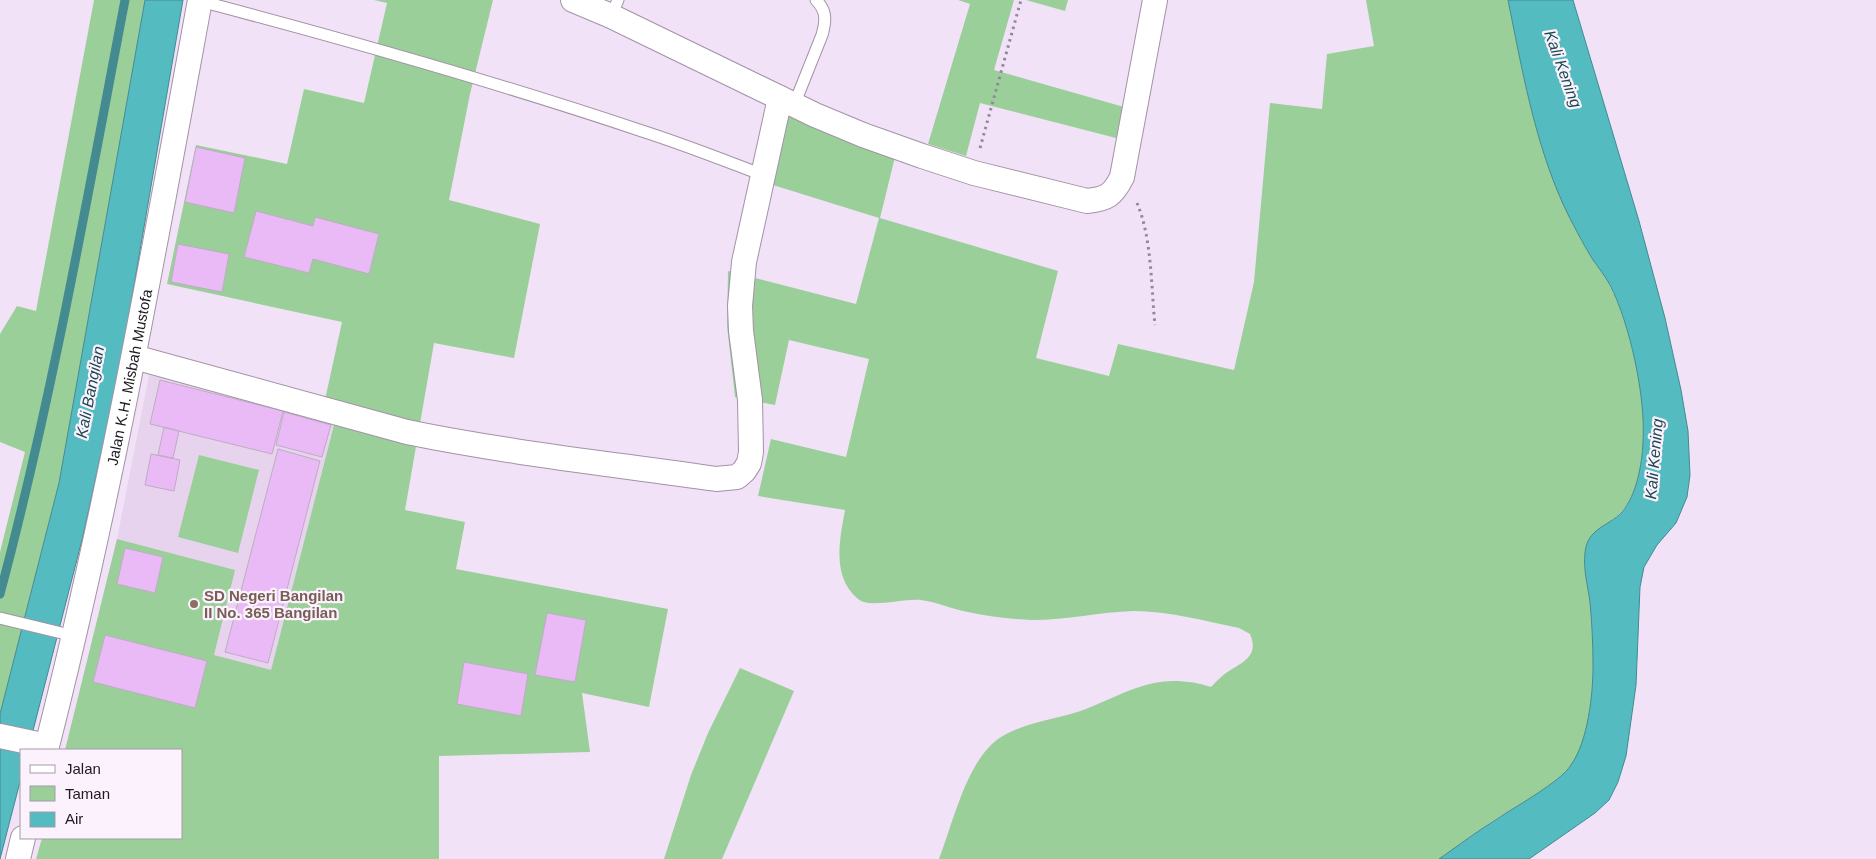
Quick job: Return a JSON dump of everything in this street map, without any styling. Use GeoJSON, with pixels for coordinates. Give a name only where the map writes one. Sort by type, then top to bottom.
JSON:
{"type":"FeatureCollection","features":[{"type":"Feature","properties":{"kind":"street","name":"Jalan K.H. Misbah Mustofa"},"geometry":{"type":"LineString","coordinates":[[43,747],[134,357],[200,0]]}},
{"type":"Feature","properties":{"kind":"street"},"geometry":{"type":"LineString","coordinates":[[573,0],[615,8],[787,101],[863,135],[974,173],[1087,201],[1098,200],[1108,196],[1116,189],[1122,177],[1155,0]]}},
{"type":"Feature","properties":{"kind":"street"},"geometry":{"type":"LineString","coordinates":[[134,357],[399,430],[436,438],[492,448],[716,479],[737,477],[749,463],[750,452],[750,400],[741,331],[740,306],[744,262],[763,174],[787,101]]}},
{"type":"Feature","properties":{"kind":"street"},"geometry":{"type":"LineString","coordinates":[[0,736],[43,747]]}},
{"type":"Feature","properties":{"kind":"street"},"geometry":{"type":"LineString","coordinates":[[18,859],[23,839]]}},
{"type":"Feature","properties":{"kind":"lane"},"geometry":{"type":"LineString","coordinates":[[200,0],[354,42],[558,104],[643,131],[763,174]]}},
{"type":"Feature","properties":{"kind":"lane"},"geometry":{"type":"LineString","coordinates":[[787,101],[822,35],[825,14],[821,5],[816,0]]}},
{"type":"Feature","properties":{"kind":"lane"},"geometry":{"type":"LineString","coordinates":[[0,618],[70,635]]}},
{"type":"Feature","properties":{"kind":"path"},"geometry":{"type":"LineString","coordinates":[[974,173],[1021,0]]}},
{"type":"Feature","properties":{"kind":"path"},"geometry":{"type":"LineString","coordinates":[[1122,177],[1137,201],[1145,232],[1155,325]]}},
{"type":"Feature","properties":{"kind":"shaded area","name":"SD Negeri Bangilan II No. 365 Bangilan"},"geometry":{"type":"Polygon","coordinates":[[[149,375],[335,421],[255,732],[81,687],[117,539],[149,375]]]}},
{"type":"Feature","properties":{"kind":"green space"},"geometry":{"type":"Polygon","coordinates":[[[94,0],[145,0],[59,483],[0,714],[0,552],[25,452],[0,442],[0,334],[17,306],[36,311],[94,0]]]}},
{"type":"Feature","properties":{"kind":"green space"},"geometry":{"type":"Polygon","coordinates":[[[374,0],[493,0],[470,94],[449,200],[540,224],[514,358],[434,343],[405,510],[465,522],[456,569],[668,609],[649,707],[582,693],[590,752],[439,756],[439,859],[36,859],[42,839],[182,839],[182,749],[65,749],[117,539],[235,570],[214,655],[271,670],[335,421],[321,418],[342,322],[167,284],[196,145],[287,164],[304,89],[364,103],[387,3],[374,0]]]}},
{"type":"Feature","properties":{"kind":"green space"},"geometry":{"type":"Polygon","coordinates":[[[958,0],[1014,0],[994,70],[1124,107],[1116,138],[980,103],[966,156],[928,144],[970,4],[958,0]]]}},
{"type":"Feature","properties":{"kind":"green space"},"geometry":{"type":"Polygon","coordinates":[[[1026,0],[1068,0],[1065,11],[1026,0]]]}},
{"type":"Feature","properties":{"kind":"green space"},"geometry":{"type":"Polygon","coordinates":[[[1366,0],[1508,0],[1518,52],[1544,154],[1563,203],[1577,232],[1617,300],[1630,340],[1642,404],[1643,442],[1641,460],[1638,478],[1627,504],[1617,516],[1589,539],[1586,545],[1585,566],[1590,602],[1593,676],[1588,722],[1579,753],[1573,763],[1551,784],[1487,825],[1439,859],[939,859],[960,799],[974,769],[991,745],[1000,738],[1023,727],[1086,709],[1145,685],[1168,681],[1183,681],[1211,687],[1251,654],[1252,642],[1250,634],[1239,628],[1147,611],[1032,620],[984,615],[921,600],[878,603],[863,602],[849,590],[841,569],[839,557],[845,510],[758,496],[771,439],[846,457],[869,359],[789,340],[775,405],[735,397],[727,326],[728,271],[856,304],[879,218],[773,185],[788,113],[896,153],[880,218],[1058,271],[1036,358],[1109,376],[1118,344],[1234,370],[1254,282],[1270,103],[1322,109],[1327,54],[1374,46],[1366,0]]]}},
{"type":"Feature","properties":{"kind":"green space"},"geometry":{"type":"Polygon","coordinates":[[[199,455],[259,470],[238,553],[178,537],[199,455]]]}},
{"type":"Feature","properties":{"kind":"green space"},"geometry":{"type":"Polygon","coordinates":[[[740,668],[794,691],[722,859],[664,859],[691,775],[708,733],[740,668]]]}},
{"type":"Feature","properties":{"kind":"water","name":"Kali Bangilan"},"geometry":{"type":"Polygon","coordinates":[[[145,0],[183,0],[120,367],[83,536],[28,749],[20,749],[20,782],[0,859],[0,714],[59,483],[145,0]]]}},
{"type":"Feature","properties":{"kind":"water","name":"Kali Kening"},"geometry":{"type":"Polygon","coordinates":[[[1508,0],[1573,0],[1639,221],[1665,318],[1688,431],[1690,475],[1687,497],[1676,523],[1657,545],[1644,567],[1640,587],[1636,685],[1626,756],[1618,782],[1609,800],[1595,813],[1529,859],[1439,859],[1558,779],[1566,772],[1577,755],[1582,743],[1591,704],[1593,678],[1590,602],[1586,578],[1585,553],[1590,538],[1594,533],[1622,512],[1627,505],[1638,478],[1642,451],[1642,404],[1630,340],[1610,285],[1577,232],[1563,204],[1544,154],[1530,104],[1508,0]]]}},
{"type":"Feature","properties":{"kind":"building"},"geometry":{"type":"Polygon","coordinates":[[[196,147],[245,158],[234,213],[185,202],[196,147]]]}},
{"type":"Feature","properties":{"kind":"building"},"geometry":{"type":"Polygon","coordinates":[[[256,211],[313,226],[315,217],[379,234],[369,274],[313,259],[309,273],[244,257],[256,211]]]}},
{"type":"Feature","properties":{"kind":"building"},"geometry":{"type":"Polygon","coordinates":[[[178,244],[229,254],[222,292],[171,282],[178,244]]]}},
{"type":"Feature","properties":{"kind":"building"},"geometry":{"type":"Polygon","coordinates":[[[160,380],[283,411],[272,454],[150,424],[160,380]]]}},
{"type":"Feature","properties":{"kind":"building"},"geometry":{"type":"Polygon","coordinates":[[[284,412],[331,425],[322,457],[276,445],[284,412]]]}},
{"type":"Feature","properties":{"kind":"building"},"geometry":{"type":"Polygon","coordinates":[[[164,427],[179,431],[173,458],[158,455],[164,427]]]}},
{"type":"Feature","properties":{"kind":"building"},"geometry":{"type":"Polygon","coordinates":[[[278,449],[320,461],[268,663],[225,652],[278,449]]]}},
{"type":"Feature","properties":{"kind":"building"},"geometry":{"type":"Polygon","coordinates":[[[151,454],[180,460],[174,491],[145,485],[151,454]]]}},
{"type":"Feature","properties":{"kind":"building"},"geometry":{"type":"Polygon","coordinates":[[[125,548],[163,557],[155,593],[117,584],[125,548]]]}},
{"type":"Feature","properties":{"kind":"building"},"geometry":{"type":"Polygon","coordinates":[[[547,613],[586,620],[575,682],[535,675],[547,613]]]}},
{"type":"Feature","properties":{"kind":"building"},"geometry":{"type":"Polygon","coordinates":[[[105,635],[207,661],[195,708],[93,682],[105,635]]]}},
{"type":"Feature","properties":{"kind":"building"},"geometry":{"type":"Polygon","coordinates":[[[464,662],[528,674],[521,716],[457,704],[464,662]]]}},
{"type":"Feature","properties":{"kind":"waterway"},"geometry":{"type":"LineString","coordinates":[[0,594],[19,521],[52,373],[125,0]]}},
{"type":"Feature","properties":{"kind":"place","name":"SD Negeri Bangilan II No. 365 Bangilan"},"geometry":{"type":"Point","coordinates":[194,604]}}]}
